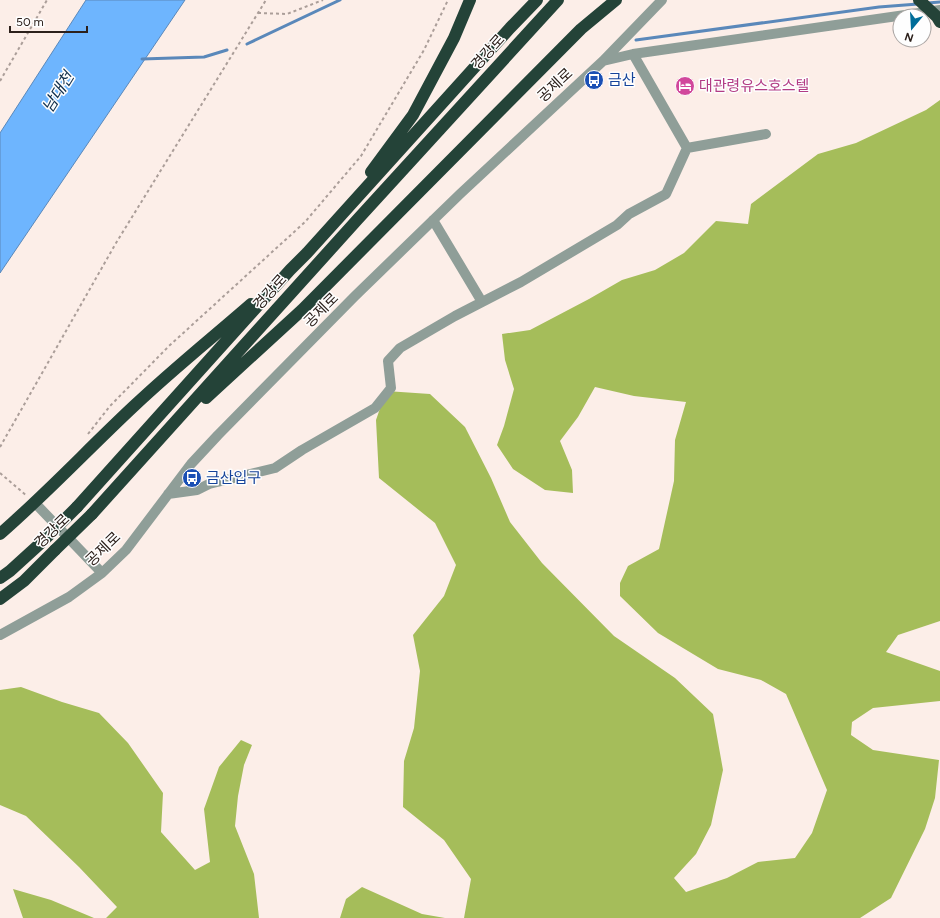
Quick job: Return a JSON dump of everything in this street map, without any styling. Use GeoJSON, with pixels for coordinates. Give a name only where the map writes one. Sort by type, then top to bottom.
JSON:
{"type":"FeatureCollection","features":[{"type":"Feature","properties":{"kind":"highway"},"geometry":{"type":"LineString","coordinates":[[307,253],[413,115],[454,38],[470,0]]}},
{"type":"Feature","properties":{"kind":"highway","name":"경강로"},"geometry":{"type":"LineString","coordinates":[[0,578],[10,571],[77,507],[504,34],[537,0]]}},
{"type":"Feature","properties":{"kind":"highway","name":"경강로"},"geometry":{"type":"LineString","coordinates":[[0,599],[24,581],[92,514],[558,0]]}},
{"type":"Feature","properties":{"kind":"highway"},"geometry":{"type":"LineString","coordinates":[[155,444],[302,310],[581,29],[616,0]]}},
{"type":"Feature","properties":{"kind":"highway"},"geometry":{"type":"LineString","coordinates":[[919,0],[937,17],[940,22]]}},
{"type":"Feature","properties":{"kind":"highway"},"geometry":{"type":"LineString","coordinates":[[0,534],[35,503],[139,401],[290,270]]}},
{"type":"Feature","properties":{"kind":"street","name":"공제로"},"geometry":{"type":"LineString","coordinates":[[0,635],[69,597],[102,573],[126,550],[191,464],[218,435],[434,220],[603,61],[662,0]]}},
{"type":"Feature","properties":{"kind":"street"},"geometry":{"type":"LineString","coordinates":[[603,61],[633,54],[940,10]]}},
{"type":"Feature","properties":{"kind":"street"},"geometry":{"type":"LineString","coordinates":[[633,54],[687,148]]}},
{"type":"Feature","properties":{"kind":"street"},"geometry":{"type":"LineString","coordinates":[[687,148],[766,134]]}},
{"type":"Feature","properties":{"kind":"street"},"geometry":{"type":"LineString","coordinates":[[168,494],[197,490],[209,484],[274,468],[375,408],[391,388],[388,361],[400,348],[521,282],[617,225],[629,214],[666,194],[687,148]]}},
{"type":"Feature","properties":{"kind":"street"},"geometry":{"type":"LineString","coordinates":[[434,220],[482,302]]}},
{"type":"Feature","properties":{"kind":"street"},"geometry":{"type":"LineString","coordinates":[[35,503],[102,573]]}},
{"type":"Feature","properties":{"kind":"path"},"geometry":{"type":"LineString","coordinates":[[0,81],[47,0]]}},
{"type":"Feature","properties":{"kind":"path"},"geometry":{"type":"LineString","coordinates":[[0,447],[116,243],[266,0]]}},
{"type":"Feature","properties":{"kind":"path"},"geometry":{"type":"LineString","coordinates":[[258,13],[288,14],[323,0]]}},
{"type":"Feature","properties":{"kind":"path"},"geometry":{"type":"LineString","coordinates":[[86,436],[110,406],[169,346],[305,222],[361,156],[424,50],[448,0]]}},
{"type":"Feature","properties":{"kind":"path"},"geometry":{"type":"LineString","coordinates":[[0,473],[35,503]]}},
{"type":"Feature","properties":{"kind":"green space"},"geometry":{"type":"Polygon","coordinates":[[[940,100],[940,621],[898,635],[886,652],[940,671],[940,701],[873,708],[852,722],[851,735],[873,750],[939,760],[935,798],[925,829],[891,898],[860,918],[464,918],[471,879],[444,840],[403,807],[404,761],[414,728],[420,671],[413,635],[444,596],[456,565],[435,523],[379,478],[376,420],[386,391],[430,394],[465,427],[491,478],[510,522],[542,563],[614,636],[675,678],[713,714],[723,770],[711,825],[696,854],[674,878],[686,892],[727,878],[758,862],[795,858],[812,833],[827,790],[786,694],[761,680],[718,669],[658,633],[620,596],[620,583],[628,566],[659,549],[674,481],[675,440],[686,402],[634,396],[595,387],[578,417],[560,441],[572,470],[573,493],[545,490],[513,469],[497,445],[514,389],[505,360],[502,334],[530,330],[622,280],[655,270],[684,253],[716,221],[748,224],[751,204],[818,154],[856,143],[926,110],[940,100]]]}},
{"type":"Feature","properties":{"kind":"green space"},"geometry":{"type":"Polygon","coordinates":[[[21,687],[62,702],[99,713],[128,743],[163,793],[161,832],[195,870],[210,862],[204,809],[219,767],[241,740],[252,745],[244,765],[238,796],[235,826],[254,874],[259,918],[106,918],[117,907],[79,867],[26,816],[0,805],[0,690],[21,687]]]}},
{"type":"Feature","properties":{"kind":"green space"},"geometry":{"type":"Polygon","coordinates":[[[362,887],[422,914],[445,918],[340,918],[346,899],[362,887]]]}},
{"type":"Feature","properties":{"kind":"green space"},"geometry":{"type":"Polygon","coordinates":[[[13,889],[51,900],[94,918],[23,918],[13,889]]]}},
{"type":"Feature","properties":{"kind":"water","name":"남대천"},"geometry":{"type":"Polygon","coordinates":[[[86,0],[185,0],[0,273],[0,133],[86,0]]]}},
{"type":"Feature","properties":{"kind":"waterway"},"geometry":{"type":"LineString","coordinates":[[247,44],[340,0]]}},
{"type":"Feature","properties":{"kind":"waterway"},"geometry":{"type":"LineString","coordinates":[[928,3],[940,2]]}},
{"type":"Feature","properties":{"kind":"waterway"},"geometry":{"type":"LineString","coordinates":[[636,40],[879,7],[918,4]]}},
{"type":"Feature","properties":{"kind":"waterway"},"geometry":{"type":"LineString","coordinates":[[142,59],[204,57],[227,50]]}},
{"type":"Feature","properties":{"kind":"place","name":"금산"},"geometry":{"type":"Point","coordinates":[594,80]}},
{"type":"Feature","properties":{"kind":"place","name":"대관령유스호스텔"},"geometry":{"type":"Point","coordinates":[685,86]}},
{"type":"Feature","properties":{"kind":"place","name":"금산입구"},"geometry":{"type":"Point","coordinates":[192,478]}}]}
